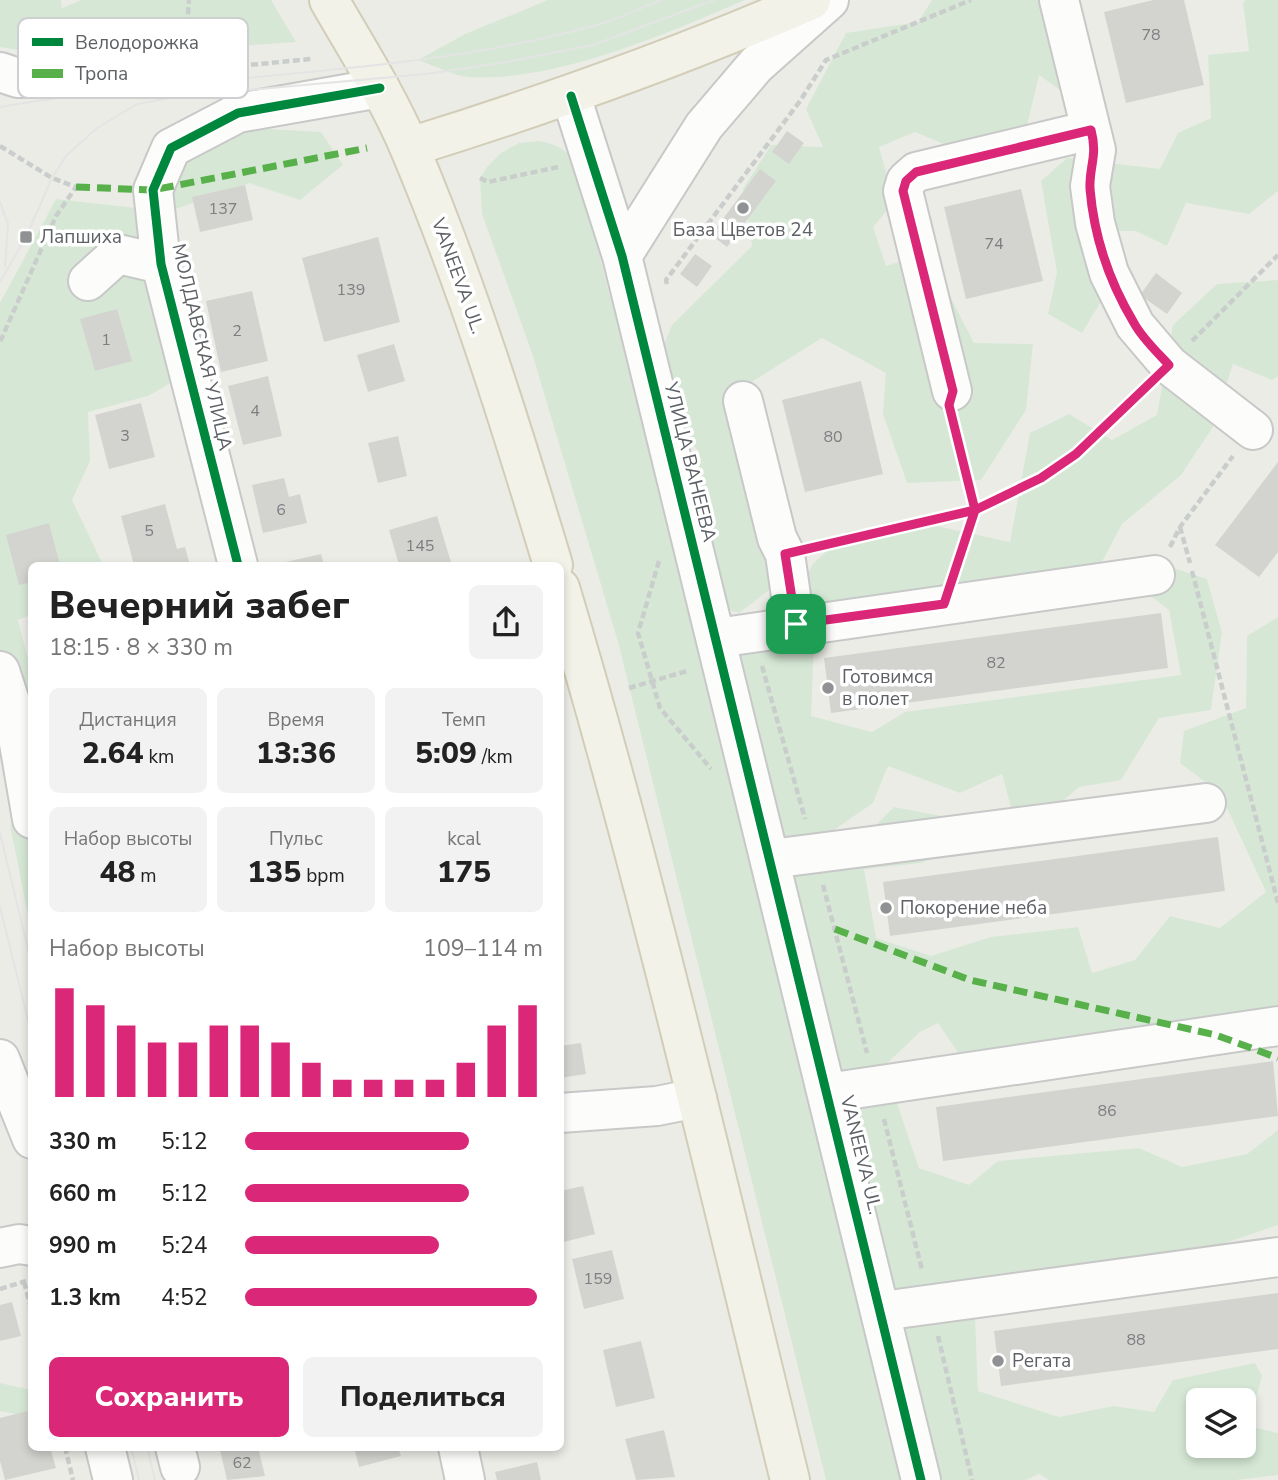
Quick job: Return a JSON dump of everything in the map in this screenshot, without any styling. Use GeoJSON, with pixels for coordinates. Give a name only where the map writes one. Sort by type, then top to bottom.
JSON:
{"type":"FeatureCollection","features":[{"type":"Feature","properties":{"kind":"main road","name":"VANEEVA UL."},"geometry":{"type":"LineString","coordinates":[[329,0],[380,88],[410,148],[476,322],[552,562]]}},
{"type":"Feature","properties":{"kind":"main road"},"geometry":{"type":"LineString","coordinates":[[410,148],[571,96],[696,50],[811,0]]}},
{"type":"Feature","properties":{"kind":"main road"},"geometry":{"type":"LineString","coordinates":[[564,601],[593,699],[696,1098],[790,1480]]}},
{"type":"Feature","properties":{"kind":"street"},"geometry":{"type":"LineString","coordinates":[[622,256],[704,126],[756,65],[829,0]]}},
{"type":"Feature","properties":{"kind":"street"},"geometry":{"type":"LineString","coordinates":[[1059,0],[1096,149],[1090,186],[1095,223],[1109,273],[1135,325],[1169,365],[1253,430]]}},
{"type":"Feature","properties":{"kind":"street"},"geometry":{"type":"LineString","coordinates":[[0,72],[18,78]]}},
{"type":"Feature","properties":{"kind":"street","name":"МОЛДАВСКАЯ УЛИЦА"},"geometry":{"type":"LineString","coordinates":[[237,562],[161,264],[153,190],[171,149],[238,113],[380,88]]}},
{"type":"Feature","properties":{"kind":"street","name":"УЛИЦА ВАНЕЕВА"},"geometry":{"type":"LineString","coordinates":[[571,96],[622,256],[735,635]]}},
{"type":"Feature","properties":{"kind":"street"},"geometry":{"type":"LineString","coordinates":[[953,391],[903,191],[906,181],[916,172],[1091,130]]}},
{"type":"Feature","properties":{"kind":"street"},"geometry":{"type":"LineString","coordinates":[[88,281],[118,254],[161,264]]}},
{"type":"Feature","properties":{"kind":"street"},"geometry":{"type":"LineString","coordinates":[[743,401],[777,537],[785,554],[796,624]]}},
{"type":"Feature","properties":{"kind":"street"},"geometry":{"type":"LineString","coordinates":[[735,635],[796,624],[1156,575]]}},
{"type":"Feature","properties":{"kind":"street","name":"VANEEVA UL."},"geometry":{"type":"LineString","coordinates":[[735,635],[771,859],[922,1480]]}},
{"type":"Feature","properties":{"kind":"street"},"geometry":{"type":"LineString","coordinates":[[0,671],[14,714],[28,796]]}},
{"type":"Feature","properties":{"kind":"street"},"geometry":{"type":"LineString","coordinates":[[771,859],[1206,803]]}},
{"type":"Feature","properties":{"kind":"street"},"geometry":{"type":"LineString","coordinates":[[827,1093],[1278,1026]]}},
{"type":"Feature","properties":{"kind":"street"},"geometry":{"type":"LineString","coordinates":[[0,1059],[28,1129]]}},
{"type":"Feature","properties":{"kind":"street"},"geometry":{"type":"LineString","coordinates":[[564,1112],[657,1106],[696,1098]]}},
{"type":"Feature","properties":{"kind":"street"},"geometry":{"type":"LineString","coordinates":[[0,1248],[19,1244],[28,1264]]}},
{"type":"Feature","properties":{"kind":"street"},"geometry":{"type":"LineString","coordinates":[[882,1311],[1278,1257]]}},
{"type":"Feature","properties":{"kind":"street"},"geometry":{"type":"LineString","coordinates":[[106,1451],[113,1480]]}},
{"type":"Feature","properties":{"kind":"street"},"geometry":{"type":"LineString","coordinates":[[459,1451],[466,1480]]}},
{"type":"Feature","properties":{"kind":"path"},"geometry":{"type":"LineString","coordinates":[[186,18],[189,0]]}},
{"type":"Feature","properties":{"kind":"path"},"geometry":{"type":"LineString","coordinates":[[669,293],[666,280],[800,101],[826,60],[971,0]]}},
{"type":"Feature","properties":{"kind":"path"},"geometry":{"type":"LineString","coordinates":[[248,64],[311,58]]}},
{"type":"Feature","properties":{"kind":"path"},"geometry":{"type":"LineString","coordinates":[[0,146],[52,178],[76,187],[56,216],[0,342]]}},
{"type":"Feature","properties":{"kind":"path"},"geometry":{"type":"LineString","coordinates":[[480,178],[488,182],[571,164]]}},
{"type":"Feature","properties":{"kind":"path"},"geometry":{"type":"LineString","coordinates":[[785,554],[975,510],[1041,478],[1076,454],[1278,255]]}},
{"type":"Feature","properties":{"kind":"path"},"geometry":{"type":"LineString","coordinates":[[944,604],[975,510],[949,405],[953,391]]}},
{"type":"Feature","properties":{"kind":"path"},"geometry":{"type":"LineString","coordinates":[[1253,430],[1180,527],[1278,903]]}},
{"type":"Feature","properties":{"kind":"path"},"geometry":{"type":"LineString","coordinates":[[735,635],[815,854],[931,1306],[972,1480]]}},
{"type":"Feature","properties":{"kind":"path"},"geometry":{"type":"LineString","coordinates":[[629,688],[652,681],[660,708],[717,774]]}},
{"type":"Feature","properties":{"kind":"path"},"geometry":{"type":"LineString","coordinates":[[0,1289],[28,1264]]}},
{"type":"Feature","properties":{"kind":"path"},"geometry":{"type":"LineString","coordinates":[[66,1451],[73,1480]]}},
{"type":"Feature","properties":{"kind":"green space"},"geometry":{"type":"Polygon","coordinates":[[[0,0],[61,0],[62,8],[82,0],[271,0],[296,42],[248,45],[248,18],[18,18],[18,50],[0,47],[0,0]]]}},
{"type":"Feature","properties":{"kind":"green space"},"geometry":{"type":"Polygon","coordinates":[[[548,0],[745,0],[646,41],[574,64],[538,72],[503,77],[469,77],[418,60],[465,34],[548,0]]]}},
{"type":"Feature","properties":{"kind":"green space"},"geometry":{"type":"Polygon","coordinates":[[[932,0],[1071,0],[1078,103],[1039,75],[1026,130],[961,151],[915,132],[879,147],[894,202],[873,227],[886,266],[928,253],[974,343],[1033,344],[1026,410],[981,480],[907,483],[883,414],[886,373],[822,338],[750,383],[793,572],[739,613],[702,603],[680,517],[699,452],[675,421],[657,361],[672,325],[752,246],[743,189],[771,145],[823,147],[806,109],[846,33],[918,22],[932,0]]]}},
{"type":"Feature","properties":{"kind":"green space"},"geometry":{"type":"Polygon","coordinates":[[[1246,0],[1278,0],[1278,191],[1249,214],[1186,203],[1167,246],[1136,231],[1084,231],[1105,295],[1082,333],[1048,314],[1057,272],[1041,181],[1067,158],[1160,169],[1178,133],[1211,118],[1208,55],[1249,51],[1243,3],[1246,0]]]}},
{"type":"Feature","properties":{"kind":"green space"},"geometry":{"type":"Polygon","coordinates":[[[231,127],[321,132],[343,165],[300,200],[249,183],[159,215],[177,159],[231,127]]]}},
{"type":"Feature","properties":{"kind":"green space"},"geometry":{"type":"Polygon","coordinates":[[[539,141],[565,151],[579,173],[609,293],[673,514],[765,880],[832,869],[894,807],[947,817],[961,846],[921,863],[864,869],[876,938],[931,956],[991,937],[1078,927],[1092,973],[1135,960],[1170,916],[1220,928],[1266,892],[1220,793],[1180,763],[1184,731],[1246,708],[1247,636],[1278,617],[1278,1034],[1103,1061],[1066,1036],[1032,1052],[963,1060],[938,1023],[920,1032],[882,1068],[830,1074],[911,1480],[826,1480],[618,642],[532,353],[482,214],[480,178],[487,167],[501,153],[519,143],[539,141]]]}},
{"type":"Feature","properties":{"kind":"green space"},"geometry":{"type":"Polygon","coordinates":[[[56,199],[136,208],[176,380],[148,396],[88,412],[90,461],[72,500],[102,562],[28,562],[28,616],[18,620],[28,659],[28,718],[0,735],[0,303],[56,199]]]}},
{"type":"Feature","properties":{"kind":"green space"},"geometry":{"type":"Polygon","coordinates":[[[1278,280],[1278,376],[1272,380],[1233,364],[1213,427],[1181,475],[1122,524],[1086,592],[840,623],[800,587],[813,564],[848,531],[936,526],[1010,542],[1030,433],[1069,414],[1112,440],[1157,415],[1173,325],[1217,284],[1278,280]]]}},
{"type":"Feature","properties":{"kind":"green space"},"geometry":{"type":"Polygon","coordinates":[[[1170,567],[1207,579],[1222,633],[1211,710],[1159,718],[1121,780],[1079,787],[1047,815],[1013,815],[1002,774],[960,793],[888,766],[873,803],[815,843],[779,850],[722,648],[814,642],[811,716],[872,732],[905,712],[1181,675],[1169,610],[1144,591],[1170,567]]]}},
{"type":"Feature","properties":{"kind":"green space"},"geometry":{"type":"Polygon","coordinates":[[[28,822],[28,915],[10,825],[28,822]]]}},
{"type":"Feature","properties":{"kind":"green space"},"geometry":{"type":"Polygon","coordinates":[[[895,1097],[919,1168],[969,1185],[998,1161],[1139,1148],[1182,1167],[1247,1154],[1278,1130],[1278,1225],[1190,1255],[975,1317],[978,1391],[1059,1417],[1114,1406],[1154,1412],[1173,1380],[1255,1363],[1262,1376],[1256,1397],[1256,1388],[1186,1388],[1186,1458],[1256,1458],[1256,1428],[1278,1433],[1278,1475],[1236,1480],[1049,1480],[1039,1474],[1026,1480],[927,1480],[838,1111],[895,1097]]]}},
{"type":"Feature","properties":{"kind":"green space"},"geometry":{"type":"Polygon","coordinates":[[[0,1383],[28,1389],[28,1416],[0,1411],[0,1383]]]}},
{"type":"Feature","properties":{"kind":"building"},"geometry":{"type":"Polygon","coordinates":[[[1153,0],[1184,0],[1204,85],[1126,103],[1104,12],[1153,0]]]}},
{"type":"Feature","properties":{"kind":"building"},"geometry":{"type":"Polygon","coordinates":[[[787,131],[804,143],[789,164],[772,152],[787,131]]]}},
{"type":"Feature","properties":{"kind":"building","name":"База Цветов 24"},"geometry":{"type":"Polygon","coordinates":[[[760,169],[776,181],[727,247],[711,235],[760,169]]]}},
{"type":"Feature","properties":{"kind":"building"},"geometry":{"type":"Polygon","coordinates":[[[245,185],[253,220],[200,232],[192,197],[245,185]]]}},
{"type":"Feature","properties":{"kind":"building"},"geometry":{"type":"Polygon","coordinates":[[[1021,189],[1043,281],[966,299],[944,207],[1021,189]]]}},
{"type":"Feature","properties":{"kind":"building"},"geometry":{"type":"Polygon","coordinates":[[[378,237],[400,322],[324,342],[302,258],[378,237]]]}},
{"type":"Feature","properties":{"kind":"building"},"geometry":{"type":"Polygon","coordinates":[[[695,254],[712,266],[697,287],[680,274],[695,254]]]}},
{"type":"Feature","properties":{"kind":"building"},"geometry":{"type":"Polygon","coordinates":[[[1156,273],[1182,293],[1167,314],[1140,295],[1156,273]]]}},
{"type":"Feature","properties":{"kind":"building"},"geometry":{"type":"Polygon","coordinates":[[[252,291],[268,361],[221,372],[206,301],[252,291]]]}},
{"type":"Feature","properties":{"kind":"building"},"geometry":{"type":"Polygon","coordinates":[[[117,309],[132,361],[95,371],[80,319],[117,309]]]}},
{"type":"Feature","properties":{"kind":"building"},"geometry":{"type":"Polygon","coordinates":[[[394,344],[405,381],[368,392],[357,355],[394,344]]]}},
{"type":"Feature","properties":{"kind":"building"},"geometry":{"type":"Polygon","coordinates":[[[268,376],[282,436],[243,445],[228,386],[268,376]]]}},
{"type":"Feature","properties":{"kind":"building"},"geometry":{"type":"Polygon","coordinates":[[[861,381],[883,474],[805,492],[782,400],[861,381]]]}},
{"type":"Feature","properties":{"kind":"building"},"geometry":{"type":"Polygon","coordinates":[[[141,403],[155,457],[109,469],[95,415],[141,403]]]}},
{"type":"Feature","properties":{"kind":"building"},"geometry":{"type":"Polygon","coordinates":[[[398,436],[407,476],[378,483],[368,443],[398,436]]]}},
{"type":"Feature","properties":{"kind":"building"},"geometry":{"type":"Polygon","coordinates":[[[1278,462],[1278,552],[1259,577],[1215,545],[1278,462]]]}},
{"type":"Feature","properties":{"kind":"building"},"geometry":{"type":"Polygon","coordinates":[[[284,478],[289,497],[300,494],[307,523],[263,533],[252,485],[284,478]]]}},
{"type":"Feature","properties":{"kind":"building"},"geometry":{"type":"Polygon","coordinates":[[[165,504],[177,549],[185,547],[189,562],[133,562],[121,516],[165,504]]]}},
{"type":"Feature","properties":{"kind":"building"},"geometry":{"type":"Polygon","coordinates":[[[437,516],[451,562],[398,562],[389,530],[437,516]]]}},
{"type":"Feature","properties":{"kind":"building"},"geometry":{"type":"Polygon","coordinates":[[[49,523],[59,562],[28,562],[28,583],[19,585],[6,535],[49,523]]]}},
{"type":"Feature","properties":{"kind":"building"},"geometry":{"type":"Polygon","coordinates":[[[321,554],[323,562],[286,562],[321,554]]]}},
{"type":"Feature","properties":{"kind":"building"},"geometry":{"type":"Polygon","coordinates":[[[1161,613],[1168,668],[831,713],[824,658],[1161,613]]]}},
{"type":"Feature","properties":{"kind":"building"},"geometry":{"type":"Polygon","coordinates":[[[1218,837],[1225,891],[890,936],[883,882],[1218,837]]]}},
{"type":"Feature","properties":{"kind":"building"},"geometry":{"type":"Polygon","coordinates":[[[581,1043],[586,1074],[564,1077],[564,1045],[581,1043]]]}},
{"type":"Feature","properties":{"kind":"building"},"geometry":{"type":"Polygon","coordinates":[[[1273,1061],[1278,1116],[943,1161],[936,1107],[1273,1061]]]}},
{"type":"Feature","properties":{"kind":"building"},"geometry":{"type":"Polygon","coordinates":[[[583,1186],[595,1234],[564,1242],[564,1190],[583,1186]]]}},
{"type":"Feature","properties":{"kind":"building"},"geometry":{"type":"Polygon","coordinates":[[[612,1250],[624,1299],[584,1309],[572,1259],[612,1250]]]}},
{"type":"Feature","properties":{"kind":"building"},"geometry":{"type":"Polygon","coordinates":[[[1278,1293],[1278,1349],[1001,1386],[994,1331],[1278,1293]]]}},
{"type":"Feature","properties":{"kind":"building"},"geometry":{"type":"Polygon","coordinates":[[[12,1302],[21,1336],[0,1341],[0,1305],[12,1302]]]}},
{"type":"Feature","properties":{"kind":"building"},"geometry":{"type":"Polygon","coordinates":[[[641,1341],[655,1398],[616,1407],[603,1350],[641,1341]]]}},
{"type":"Feature","properties":{"kind":"building"},"geometry":{"type":"Polygon","coordinates":[[[28,1411],[28,1451],[51,1451],[56,1468],[5,1480],[0,1461],[0,1418],[28,1411]]]}},
{"type":"Feature","properties":{"kind":"building"},"geometry":{"type":"Polygon","coordinates":[[[664,1430],[675,1477],[636,1480],[625,1439],[664,1430]]]}},
{"type":"Feature","properties":{"kind":"building"},"geometry":{"type":"Polygon","coordinates":[[[220,1451],[259,1451],[265,1476],[227,1480],[220,1451]]]}},
{"type":"Feature","properties":{"kind":"building"},"geometry":{"type":"Polygon","coordinates":[[[355,1451],[399,1451],[401,1456],[359,1467],[355,1451]]]}},
{"type":"Feature","properties":{"kind":"building"},"geometry":{"type":"Polygon","coordinates":[[[537,1462],[541,1480],[497,1480],[495,1472],[537,1462]]]}},
{"type":"Feature","properties":{"kind":"tram line"},"geometry":{"type":"LineString","coordinates":[[248,77],[449,56],[523,43],[597,25],[661,0]]}},
{"type":"Feature","properties":{"kind":"tram line"},"geometry":{"type":"LineString","coordinates":[[248,90],[426,74],[507,62],[593,45],[714,0]]}},
{"type":"Feature","properties":{"kind":"tram line"},"geometry":{"type":"LineString","coordinates":[[0,107],[61,98]]}},
{"type":"Feature","properties":{"kind":"tram line"},"geometry":{"type":"LineString","coordinates":[[0,282],[26,237],[52,178],[66,156],[97,128],[137,104],[170,98]]}},
{"type":"Feature","properties":{"kind":"tram line"},"geometry":{"type":"LineString","coordinates":[[0,202],[8,224],[5,267]]}},
{"type":"Feature","properties":{"kind":"tram line"},"geometry":{"type":"LineString","coordinates":[[0,833],[28,949]]}},
{"type":"Feature","properties":{"kind":"tram line"},"geometry":{"type":"LineString","coordinates":[[0,907],[28,1020]]}},
{"type":"Feature","properties":{"kind":"tram line"},"geometry":{"type":"LineString","coordinates":[[132,1451],[139,1480]]}},
{"type":"Feature","properties":{"kind":"tram line"},"geometry":{"type":"LineString","coordinates":[[148,1451],[155,1480]]}},
{"type":"Feature","properties":{"kind":"marked path"},"geometry":{"type":"LineString","coordinates":[[76,187],[153,190],[367,148]]}},
{"type":"Feature","properties":{"kind":"marked path"},"geometry":{"type":"LineString","coordinates":[[835,929],[970,980],[1216,1035],[1278,1058]]}},
{"type":"Feature","properties":{"kind":"cycle path"},"geometry":{"type":"LineString","coordinates":[[237,562],[161,264],[153,190],[171,148],[238,113],[380,88]]}},
{"type":"Feature","properties":{"kind":"cycle path"},"geometry":{"type":"LineString","coordinates":[[571,96],[622,256],[921,1480]]}},
{"type":"Feature","properties":{"kind":"place","name":"База Цветов 24"},"geometry":{"type":"Point","coordinates":[743,208]}},
{"type":"Feature","properties":{"kind":"place","name":"Лапшиха"},"geometry":{"type":"Point","coordinates":[26,237]}},
{"type":"Feature","properties":{"kind":"place","name":"Готовимся в полет"},"geometry":{"type":"Point","coordinates":[828,688]}},
{"type":"Feature","properties":{"kind":"place","name":"Покорение неба"},"geometry":{"type":"Point","coordinates":[886,908]}},
{"type":"Feature","properties":{"kind":"place","name":"Регата"},"geometry":{"type":"Point","coordinates":[998,1361]}},
{"type":"Feature","properties":{"kind":"route"},"geometry":{"type":"LineString","coordinates":[[796,624],[785,554],[975,510],[949,405],[953,391],[903,191],[906,181],[916,172],[1091,130],[1096,149],[1090,186],[1095,223],[1109,273],[1135,325],[1169,365],[1076,454],[1041,478],[975,510],[944,604],[796,624]]}}]}
